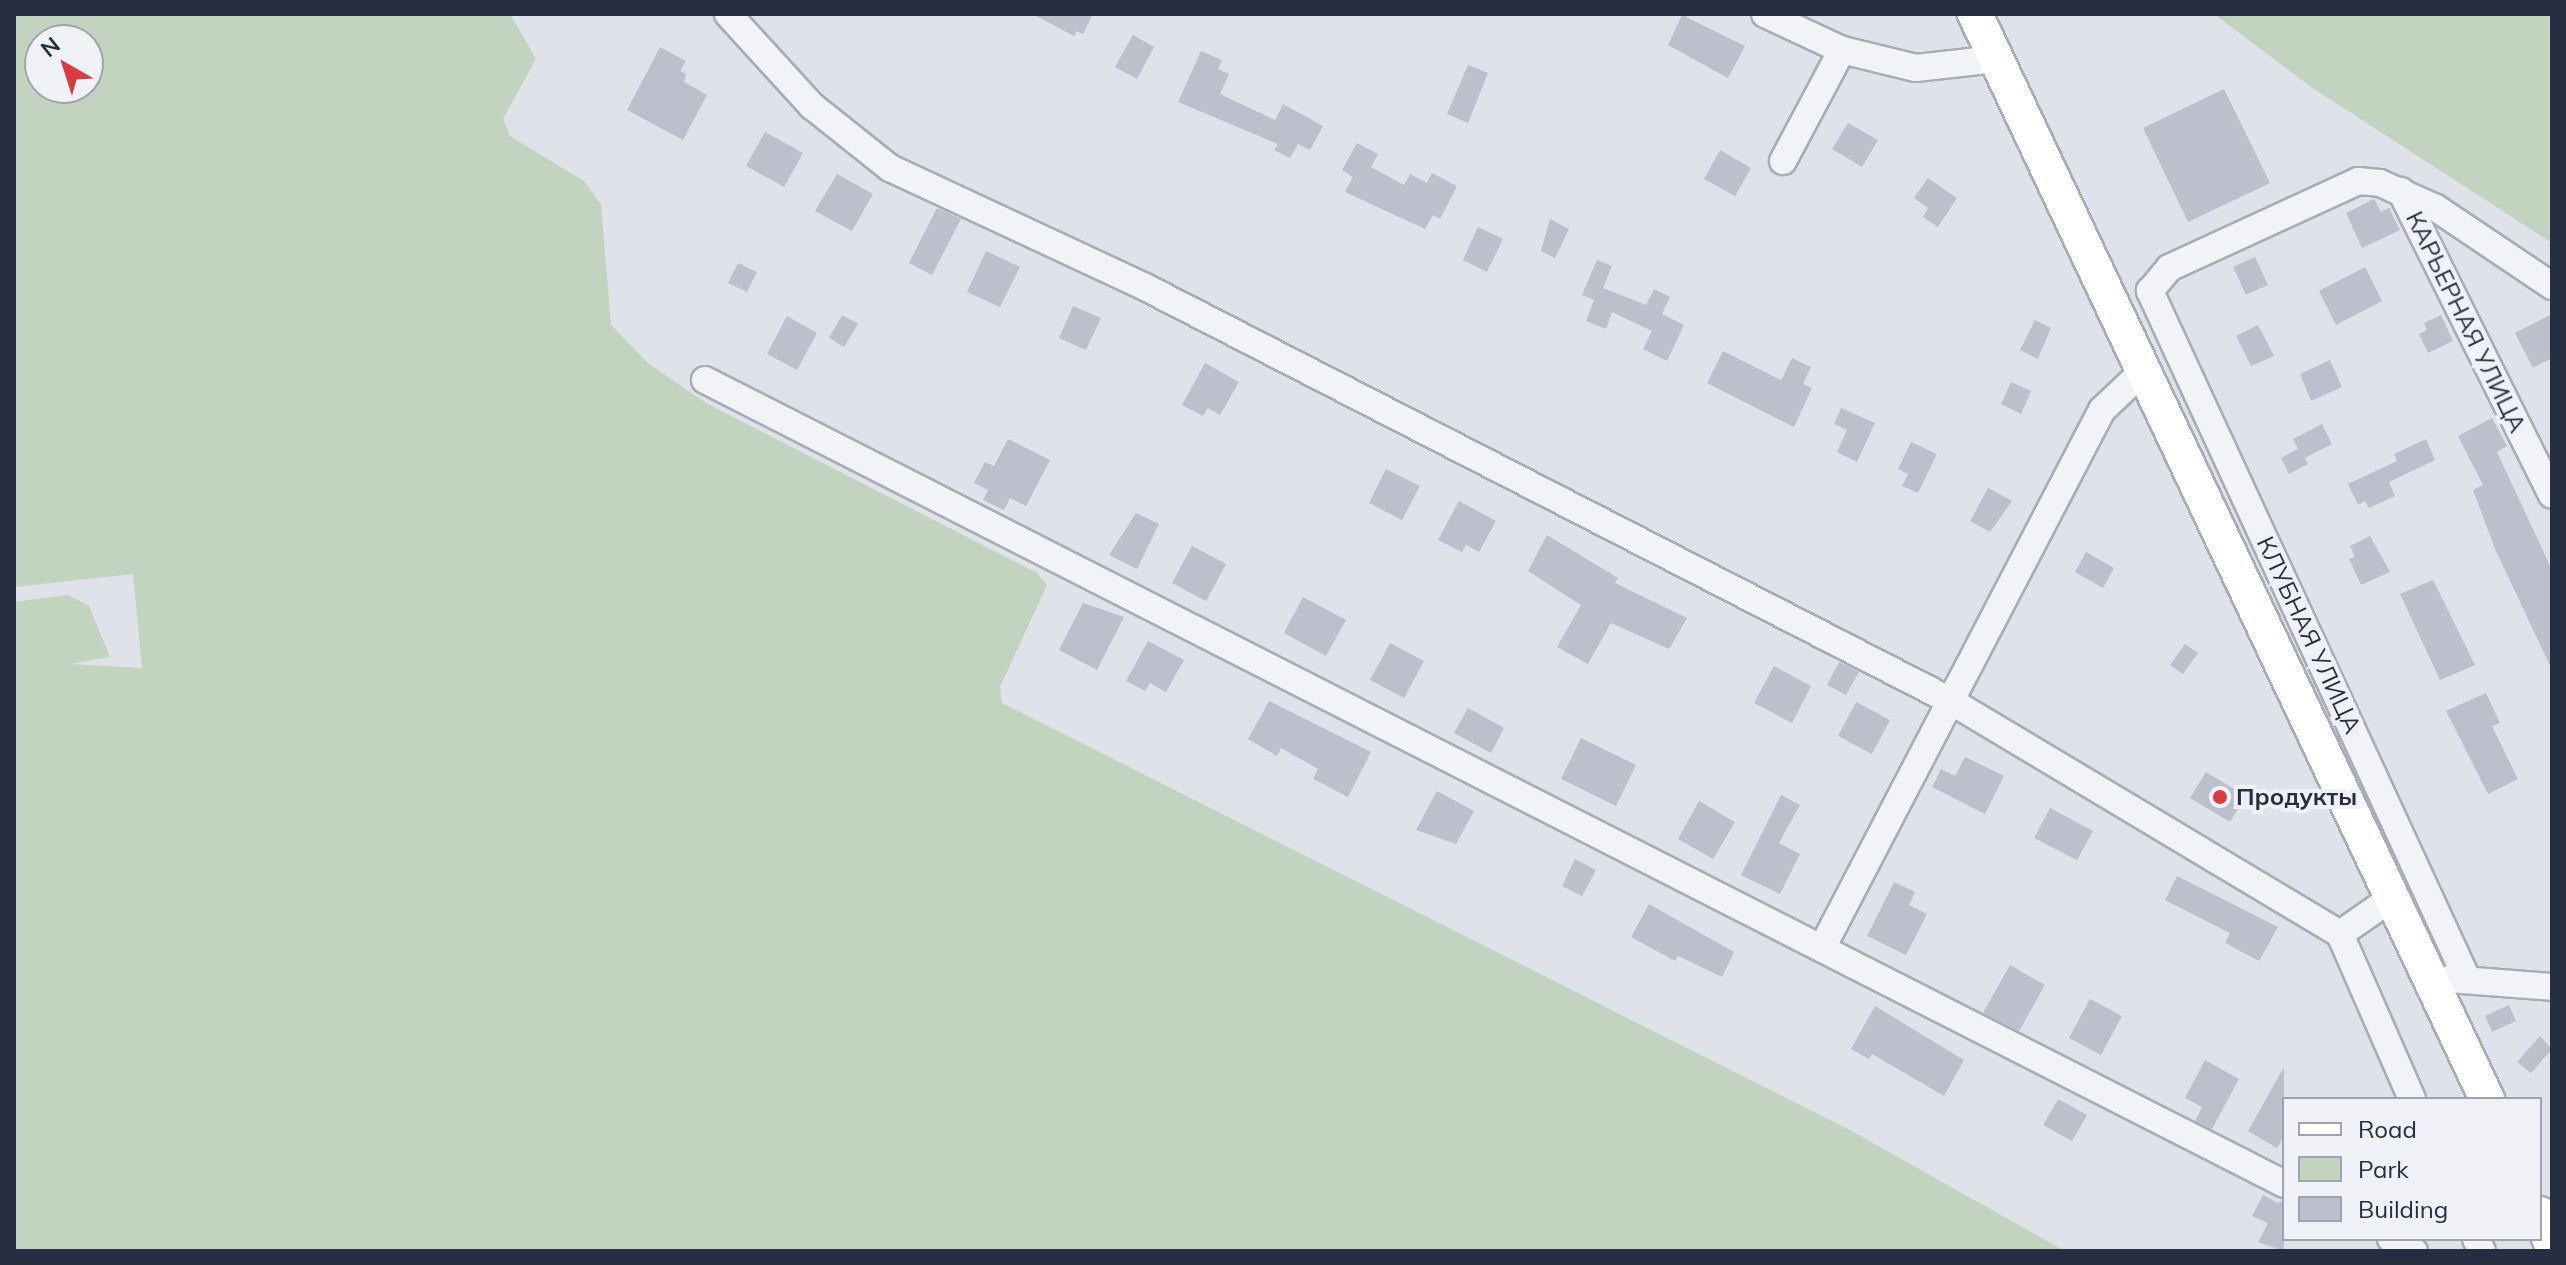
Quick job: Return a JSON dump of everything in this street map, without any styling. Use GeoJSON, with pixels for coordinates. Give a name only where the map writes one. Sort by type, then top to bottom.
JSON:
{"type":"FeatureCollection","features":[{"type":"Feature","properties":{"kind":"main road"},"geometry":{"type":"LineString","coordinates":[[1975,14],[2389,900],[2486,1097]]}},
{"type":"Feature","properties":{"kind":"main road"},"geometry":{"type":"LineString","coordinates":[[2542,1219],[2552,1245]]}},
{"type":"Feature","properties":{"kind":"street"},"geometry":{"type":"LineString","coordinates":[[728,14],[812,106],[890,168],[1145,287],[1949,700],[2340,934],[2411,1097]]}},
{"type":"Feature","properties":{"kind":"street"},"geometry":{"type":"LineString","coordinates":[[1765,14],[1842,50],[1916,68],[1996,59]]}},
{"type":"Feature","properties":{"kind":"street"},"geometry":{"type":"LineString","coordinates":[[1783,161],[1842,50]]}},
{"type":"Feature","properties":{"kind":"street","name":"КЛУБНАЯ УЛИЦА"},"geometry":{"type":"LineString","coordinates":[[2401,191],[2358,181],[2338,186],[2169,268],[2150,291],[2467,979]]}},
{"type":"Feature","properties":{"kind":"street"},"geometry":{"type":"LineString","coordinates":[[2401,191],[2436,208],[2552,286]]}},
{"type":"Feature","properties":{"kind":"street","name":"КАРЬЕРНАЯ УЛИЦА"},"geometry":{"type":"LineString","coordinates":[[2401,191],[2552,495]]}},
{"type":"Feature","properties":{"kind":"street"},"geometry":{"type":"LineString","coordinates":[[1822,948],[2102,410],[2142,372]]}},
{"type":"Feature","properties":{"kind":"street"},"geometry":{"type":"LineString","coordinates":[[705,380],[2282,1183]]}},
{"type":"Feature","properties":{"kind":"street"},"geometry":{"type":"LineString","coordinates":[[2340,934],[2389,900]]}},
{"type":"Feature","properties":{"kind":"street"},"geometry":{"type":"LineString","coordinates":[[2429,979],[2467,979],[2552,987]]}},
{"type":"Feature","properties":{"kind":"street"},"geometry":{"type":"LineString","coordinates":[[2395,1241],[2414,1251]]}},
{"type":"Feature","properties":{"kind":"green space"},"geometry":{"type":"Polygon","coordinates":[[[14,14],[510,14],[536,59],[503,119],[510,136],[584,181],[601,204],[611,325],[648,363],[706,403],[1037,573],[1047,585],[1000,687],[1002,703],[1848,1129],[2065,1251],[14,1251],[14,602],[68,595],[89,606],[110,657],[70,664],[142,668],[133,574],[14,587],[14,14]]]}},
{"type":"Feature","properties":{"kind":"green space"},"geometry":{"type":"Polygon","coordinates":[[[2214,14],[2552,14],[2552,243],[2311,87],[2214,14]]]}},
{"type":"Feature","properties":{"kind":"building"},"geometry":{"type":"Polygon","coordinates":[[[1032,14],[1093,14],[1083,34],[1077,31],[1074,36],[1032,14]]]}},
{"type":"Feature","properties":{"kind":"building"},"geometry":{"type":"Polygon","coordinates":[[[1682,15],[1745,46],[1728,78],[1668,45],[1682,15]]]}},
{"type":"Feature","properties":{"kind":"building"},"geometry":{"type":"Polygon","coordinates":[[[1133,35],[1154,47],[1137,79],[1115,67],[1133,35]]]}},
{"type":"Feature","properties":{"kind":"building"},"geometry":{"type":"Polygon","coordinates":[[[660,47],[686,61],[680,71],[686,74],[684,82],[707,95],[683,140],[627,110],[660,47]]]}},
{"type":"Feature","properties":{"kind":"building"},"geometry":{"type":"Polygon","coordinates":[[[1201,51],[1222,60],[1218,69],[1229,74],[1220,94],[1275,120],[1283,104],[1323,126],[1310,150],[1298,144],[1290,158],[1274,150],[1278,144],[1178,102],[1201,51]]]}},
{"type":"Feature","properties":{"kind":"building"},"geometry":{"type":"Polygon","coordinates":[[[1468,65],[1488,73],[1468,123],[1447,114],[1468,65]]]}},
{"type":"Feature","properties":{"kind":"building"},"geometry":{"type":"Polygon","coordinates":[[[2224,89],[2270,183],[2188,222],[2143,128],[2224,89]]]}},
{"type":"Feature","properties":{"kind":"building"},"geometry":{"type":"Polygon","coordinates":[[[1848,123],[1878,140],[1862,167],[1832,149],[1848,123]]]}},
{"type":"Feature","properties":{"kind":"building"},"geometry":{"type":"Polygon","coordinates":[[[765,132],[803,153],[784,187],[746,166],[765,132]]]}},
{"type":"Feature","properties":{"kind":"building"},"geometry":{"type":"Polygon","coordinates":[[[1357,143],[1378,154],[1371,167],[1404,185],[1410,174],[1427,183],[1432,173],[1457,186],[1440,219],[1433,215],[1425,229],[1345,192],[1353,177],[1342,170],[1357,143]]]}},
{"type":"Feature","properties":{"kind":"building"},"geometry":{"type":"Polygon","coordinates":[[[1720,150],[1751,168],[1735,196],[1704,179],[1720,150]]]}},
{"type":"Feature","properties":{"kind":"building"},"geometry":{"type":"Polygon","coordinates":[[[837,174],[873,194],[852,231],[815,211],[837,174]]]}},
{"type":"Feature","properties":{"kind":"building"},"geometry":{"type":"Polygon","coordinates":[[[1928,178],[1957,198],[1938,227],[1923,217],[1928,208],[1914,198],[1928,178]]]}},
{"type":"Feature","properties":{"kind":"building"},"geometry":{"type":"Polygon","coordinates":[[[2374,199],[2381,212],[2389,208],[2400,230],[2362,248],[2346,213],[2374,199]]]}},
{"type":"Feature","properties":{"kind":"building"},"geometry":{"type":"Polygon","coordinates":[[[937,208],[961,219],[932,275],[909,263],[937,208]]]}},
{"type":"Feature","properties":{"kind":"building"},"geometry":{"type":"Polygon","coordinates":[[[1550,219],[1569,229],[1555,258],[1541,251],[1550,219]]]}},
{"type":"Feature","properties":{"kind":"building"},"geometry":{"type":"Polygon","coordinates":[[[1478,227],[1503,239],[1487,272],[1463,260],[1478,227]]]}},
{"type":"Feature","properties":{"kind":"building"},"geometry":{"type":"Polygon","coordinates":[[[986,251],[1020,267],[1000,307],[967,292],[986,251]]]}},
{"type":"Feature","properties":{"kind":"building"},"geometry":{"type":"Polygon","coordinates":[[[2255,257],[2268,285],[2246,295],[2233,267],[2255,257]]]}},
{"type":"Feature","properties":{"kind":"building"},"geometry":{"type":"Polygon","coordinates":[[[1597,260],[1612,266],[1603,288],[1646,305],[1654,289],[1670,297],[1662,314],[1684,325],[1667,361],[1643,349],[1652,331],[1612,312],[1606,329],[1586,321],[1594,300],[1582,295],[1597,260]]]}},
{"type":"Feature","properties":{"kind":"building"},"geometry":{"type":"Polygon","coordinates":[[[738,263],[757,272],[747,292],[728,283],[738,263]]]}},
{"type":"Feature","properties":{"kind":"building"},"geometry":{"type":"Polygon","coordinates":[[[2365,267],[2382,301],[2336,325],[2319,291],[2365,267]]]}},
{"type":"Feature","properties":{"kind":"building"},"geometry":{"type":"Polygon","coordinates":[[[1073,306],[1101,318],[1086,350],[1059,338],[1073,306]]]}},
{"type":"Feature","properties":{"kind":"building"},"geometry":{"type":"Polygon","coordinates":[[[2552,314],[2552,358],[2533,368],[2515,333],[2552,314]]]}},
{"type":"Feature","properties":{"kind":"building"},"geometry":{"type":"Polygon","coordinates":[[[842,315],[858,324],[844,347],[829,338],[842,315]]]}},
{"type":"Feature","properties":{"kind":"building"},"geometry":{"type":"Polygon","coordinates":[[[2441,315],[2453,341],[2428,353],[2419,334],[2427,330],[2424,323],[2441,315]]]}},
{"type":"Feature","properties":{"kind":"building"},"geometry":{"type":"Polygon","coordinates":[[[787,316],[817,333],[797,370],[767,354],[787,316]]]}},
{"type":"Feature","properties":{"kind":"building"},"geometry":{"type":"Polygon","coordinates":[[[2035,320],[2051,328],[2038,359],[2020,350],[2035,320]]]}},
{"type":"Feature","properties":{"kind":"building"},"geometry":{"type":"Polygon","coordinates":[[[2258,325],[2274,356],[2251,366],[2236,336],[2258,325]]]}},
{"type":"Feature","properties":{"kind":"building"},"geometry":{"type":"Polygon","coordinates":[[[1723,351],[1781,380],[1792,358],[1811,367],[1803,384],[1812,388],[1794,427],[1707,383],[1723,351]]]}},
{"type":"Feature","properties":{"kind":"building"},"geometry":{"type":"Polygon","coordinates":[[[2330,360],[2342,387],[2311,401],[2300,374],[2330,360]]]}},
{"type":"Feature","properties":{"kind":"building"},"geometry":{"type":"Polygon","coordinates":[[[1205,363],[1239,382],[1220,415],[1208,408],[1203,416],[1182,405],[1205,363]]]}},
{"type":"Feature","properties":{"kind":"building"},"geometry":{"type":"Polygon","coordinates":[[[2011,382],[2031,391],[2021,414],[2001,404],[2011,382]]]}},
{"type":"Feature","properties":{"kind":"building"},"geometry":{"type":"Polygon","coordinates":[[[1841,408],[1875,423],[1857,462],[1837,452],[1847,430],[1834,424],[1841,408]]]}},
{"type":"Feature","properties":{"kind":"building"},"geometry":{"type":"Polygon","coordinates":[[[2492,418],[2507,446],[2497,452],[2552,570],[2552,670],[2495,549],[2473,490],[2483,485],[2458,436],[2492,418]]]}},
{"type":"Feature","properties":{"kind":"building"},"geometry":{"type":"Polygon","coordinates":[[[2322,424],[2332,444],[2305,458],[2308,464],[2289,474],[2281,458],[2298,449],[2293,439],[2322,424]]]}},
{"type":"Feature","properties":{"kind":"building"},"geometry":{"type":"Polygon","coordinates":[[[1008,439],[1050,460],[1026,506],[1010,498],[1004,510],[983,500],[988,490],[974,483],[985,462],[994,466],[1008,439]]]}},
{"type":"Feature","properties":{"kind":"building"},"geometry":{"type":"Polygon","coordinates":[[[2426,439],[2435,460],[2389,482],[2395,496],[2369,508],[2365,501],[2358,505],[2348,484],[2397,461],[2394,454],[2426,439]]]}},
{"type":"Feature","properties":{"kind":"building"},"geometry":{"type":"Polygon","coordinates":[[[1911,442],[1937,454],[1918,493],[1902,486],[1908,474],[1898,469],[1911,442]]]}},
{"type":"Feature","properties":{"kind":"building"},"geometry":{"type":"Polygon","coordinates":[[[1386,469],[1420,486],[1402,520],[1369,503],[1386,469]]]}},
{"type":"Feature","properties":{"kind":"building"},"geometry":{"type":"Polygon","coordinates":[[[1988,488],[2012,501],[1990,532],[1970,521],[1988,488]]]}},
{"type":"Feature","properties":{"kind":"building"},"geometry":{"type":"Polygon","coordinates":[[[1459,501],[1496,521],[1479,552],[1466,545],[1462,552],[1438,540],[1459,501]]]}},
{"type":"Feature","properties":{"kind":"building"},"geometry":{"type":"Polygon","coordinates":[[[1136,513],[1159,524],[1137,569],[1109,555],[1136,513]]]}},
{"type":"Feature","properties":{"kind":"building"},"geometry":{"type":"Polygon","coordinates":[[[1547,535],[1618,578],[1615,583],[1687,618],[1669,649],[1611,623],[1588,664],[1557,647],[1581,605],[1528,571],[1547,535]]]}},
{"type":"Feature","properties":{"kind":"building"},"geometry":{"type":"Polygon","coordinates":[[[2370,536],[2390,572],[2361,585],[2349,559],[2355,557],[2350,546],[2370,536]]]}},
{"type":"Feature","properties":{"kind":"building"},"geometry":{"type":"Polygon","coordinates":[[[1192,546],[1226,564],[1206,601],[1172,583],[1192,546]]]}},
{"type":"Feature","properties":{"kind":"building"},"geometry":{"type":"Polygon","coordinates":[[[2086,552],[2114,568],[2103,588],[2075,572],[2086,552]]]}},
{"type":"Feature","properties":{"kind":"building"},"geometry":{"type":"Polygon","coordinates":[[[2433,580],[2475,665],[2440,680],[2400,594],[2433,580]]]}},
{"type":"Feature","properties":{"kind":"building"},"geometry":{"type":"Polygon","coordinates":[[[1303,597],[1346,620],[1326,656],[1284,633],[1303,597]]]}},
{"type":"Feature","properties":{"kind":"building"},"geometry":{"type":"Polygon","coordinates":[[[1083,603],[1124,617],[1097,670],[1059,650],[1083,603]]]}},
{"type":"Feature","properties":{"kind":"building"},"geometry":{"type":"Polygon","coordinates":[[[1148,641],[1184,660],[1166,692],[1150,683],[1145,691],[1126,681],[1148,641]]]}},
{"type":"Feature","properties":{"kind":"building"},"geometry":{"type":"Polygon","coordinates":[[[1390,643],[1424,661],[1404,698],[1370,680],[1390,643]]]}},
{"type":"Feature","properties":{"kind":"building"},"geometry":{"type":"Polygon","coordinates":[[[2185,644],[2198,653],[2183,674],[2170,665],[2185,644]]]}},
{"type":"Feature","properties":{"kind":"building"},"geometry":{"type":"Polygon","coordinates":[[[1839,662],[1859,672],[1846,695],[1827,685],[1839,662]]]}},
{"type":"Feature","properties":{"kind":"building"},"geometry":{"type":"Polygon","coordinates":[[[1774,666],[1811,686],[1792,723],[1754,703],[1774,666]]]}},
{"type":"Feature","properties":{"kind":"building"},"geometry":{"type":"Polygon","coordinates":[[[2486,693],[2500,723],[2492,726],[2518,779],[2488,794],[2446,711],[2486,693]]]}},
{"type":"Feature","properties":{"kind":"building"},"geometry":{"type":"Polygon","coordinates":[[[1269,701],[1371,752],[1348,797],[1313,779],[1318,769],[1281,748],[1277,756],[1248,739],[1269,701]]]}},
{"type":"Feature","properties":{"kind":"building"},"geometry":{"type":"Polygon","coordinates":[[[1856,702],[1890,720],[1872,754],[1838,736],[1856,702]]]}},
{"type":"Feature","properties":{"kind":"building"},"geometry":{"type":"Polygon","coordinates":[[[1468,708],[1504,728],[1491,753],[1454,733],[1468,708]]]}},
{"type":"Feature","properties":{"kind":"building"},"geometry":{"type":"Polygon","coordinates":[[[1581,738],[1636,765],[1616,806],[1561,779],[1581,738]]]}},
{"type":"Feature","properties":{"kind":"building"},"geometry":{"type":"Polygon","coordinates":[[[1965,757],[2004,776],[1985,814],[1932,787],[1941,769],[1955,776],[1965,757]]]}},
{"type":"Feature","properties":{"kind":"building"},"geometry":{"type":"Polygon","coordinates":[[[2206,772],[2246,796],[2230,822],[2190,798],[2206,772]]]}},
{"type":"Feature","properties":{"kind":"building"},"geometry":{"type":"Polygon","coordinates":[[[1437,791],[1474,811],[1456,844],[1416,830],[1437,791]]]}},
{"type":"Feature","properties":{"kind":"building"},"geometry":{"type":"Polygon","coordinates":[[[1781,795],[1800,805],[1779,843],[1800,854],[1780,894],[1741,875],[1781,795]]]}},
{"type":"Feature","properties":{"kind":"building"},"geometry":{"type":"Polygon","coordinates":[[[1699,801],[1735,822],[1713,859],[1678,839],[1699,801]]]}},
{"type":"Feature","properties":{"kind":"building"},"geometry":{"type":"Polygon","coordinates":[[[2050,808],[2093,831],[2077,860],[2034,838],[2050,808]]]}},
{"type":"Feature","properties":{"kind":"building"},"geometry":{"type":"Polygon","coordinates":[[[1575,859],[1596,870],[1582,896],[1562,886],[1575,859]]]}},
{"type":"Feature","properties":{"kind":"building"},"geometry":{"type":"Polygon","coordinates":[[[2177,876],[2278,927],[2259,961],[2225,943],[2230,933],[2165,900],[2177,876]]]}},
{"type":"Feature","properties":{"kind":"building"},"geometry":{"type":"Polygon","coordinates":[[[1894,882],[1915,892],[1909,905],[1927,914],[1906,955],[1867,936],[1894,882]]]}},
{"type":"Feature","properties":{"kind":"building"},"geometry":{"type":"Polygon","coordinates":[[[1649,904],[1734,952],[1722,977],[1678,956],[1675,961],[1631,937],[1649,904]]]}},
{"type":"Feature","properties":{"kind":"building"},"geometry":{"type":"Polygon","coordinates":[[[2010,965],[2045,985],[2019,1031],[1983,1013],[2010,965]]]}},
{"type":"Feature","properties":{"kind":"building"},"geometry":{"type":"Polygon","coordinates":[[[2090,999],[2122,1016],[2101,1055],[2069,1038],[2090,999]]]}},
{"type":"Feature","properties":{"kind":"building"},"geometry":{"type":"Polygon","coordinates":[[[2509,1005],[2516,1021],[2492,1032],[2485,1016],[2509,1005]]]}},
{"type":"Feature","properties":{"kind":"building"},"geometry":{"type":"Polygon","coordinates":[[[1875,1006],[1964,1060],[1944,1096],[1872,1054],[1869,1059],[1851,1049],[1875,1006]]]}},
{"type":"Feature","properties":{"kind":"building"},"geometry":{"type":"Polygon","coordinates":[[[2540,1036],[2552,1049],[2531,1073],[2517,1062],[2540,1036]]]}},
{"type":"Feature","properties":{"kind":"building"},"geometry":{"type":"Polygon","coordinates":[[[2205,1060],[2239,1079],[2212,1129],[2195,1121],[2202,1107],[2185,1098],[2205,1060]]]}},
{"type":"Feature","properties":{"kind":"building"},"geometry":{"type":"Polygon","coordinates":[[[2284,1067],[2282,1139],[2277,1148],[2248,1131],[2284,1067]]]}},
{"type":"Feature","properties":{"kind":"building"},"geometry":{"type":"Polygon","coordinates":[[[2058,1099],[2087,1115],[2072,1141],[2043,1125],[2058,1099]]]}},
{"type":"Feature","properties":{"kind":"building"},"geometry":{"type":"Polygon","coordinates":[[[2263,1195],[2278,1203],[2282,1201],[2284,1251],[2258,1242],[2268,1223],[2252,1216],[2263,1195]]]}},
{"type":"Feature","properties":{"kind":"place","name":"Продукты"},"geometry":{"type":"Point","coordinates":[2220,797]}}]}
